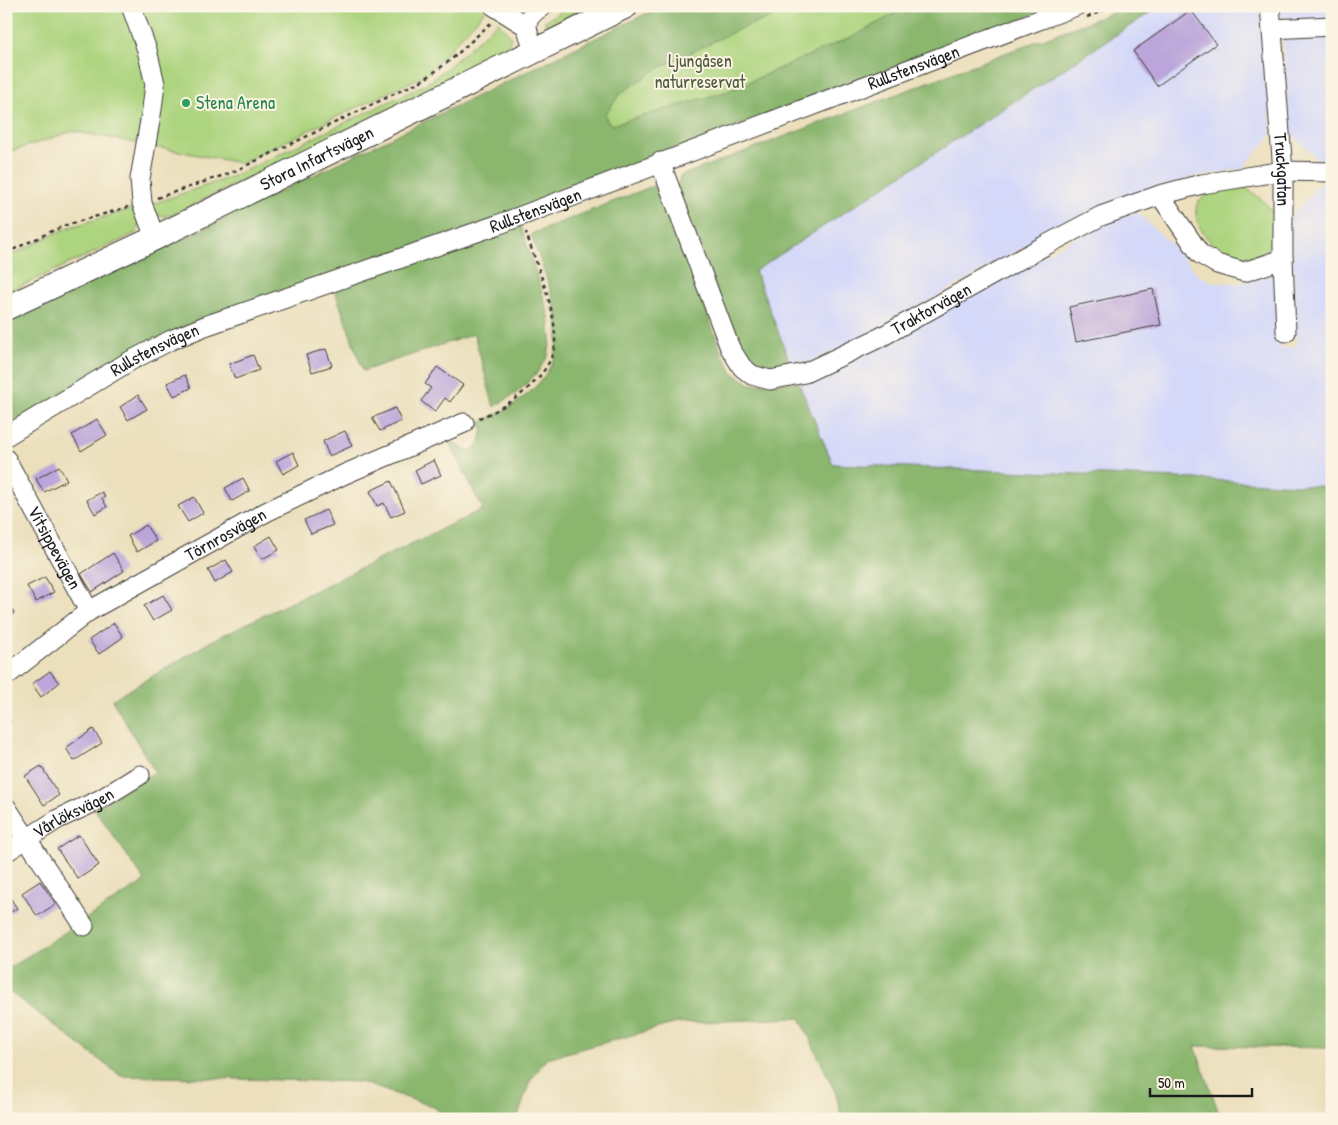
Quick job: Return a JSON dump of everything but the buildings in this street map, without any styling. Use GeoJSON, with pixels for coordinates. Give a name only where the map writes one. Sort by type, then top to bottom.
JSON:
{"type":"FeatureCollection","features":[{"type":"Feature","properties":{"kind":"main road","name":"Stora Infartsvägen"},"geometry":{"type":"LineString","coordinates":[[6,308],[156,238],[626,6]]}},
{"type":"Feature","properties":{"kind":"street"},"geometry":{"type":"LineString","coordinates":[[131,6],[148,50],[155,84],[140,179],[142,203],[156,238]]}},
{"type":"Feature","properties":{"kind":"street"},"geometry":{"type":"LineString","coordinates":[[536,52],[526,26],[528,18],[543,6]]}},
{"type":"Feature","properties":{"kind":"street","name":"Rullstensvägen"},"geometry":{"type":"LineString","coordinates":[[6,436],[130,360],[205,326],[520,216],[1076,6]]}},
{"type":"Feature","properties":{"kind":"street","name":"Truckgatan"},"geometry":{"type":"LineString","coordinates":[[1270,6],[1283,171],[1283,259],[1286,332]]}},
{"type":"Feature","properties":{"kind":"street"},"geometry":{"type":"LineString","coordinates":[[499,9],[526,26]]}},
{"type":"Feature","properties":{"kind":"street"},"geometry":{"type":"LineString","coordinates":[[1272,28],[1332,26]]}},
{"type":"Feature","properties":{"kind":"street","name":"Traktorvägen"},"geometry":{"type":"LineString","coordinates":[[660,162],[730,348],[742,366],[752,375],[770,380],[805,373],[881,337],[1100,216],[1160,195],[1202,184],[1283,171],[1332,172]]}},
{"type":"Feature","properties":{"kind":"street"},"geometry":{"type":"LineString","coordinates":[[1160,195],[1200,254],[1217,264],[1244,272],[1283,259]]}},
{"type":"Feature","properties":{"kind":"street","name":"Törnrosvägen"},"geometry":{"type":"LineString","coordinates":[[6,676],[89,611],[266,512],[345,474],[464,423]]}},
{"type":"Feature","properties":{"kind":"street","name":"Vitsippevägen"},"geometry":{"type":"LineString","coordinates":[[6,459],[89,611]]}},
{"type":"Feature","properties":{"kind":"street","name":"Vårlöksvägen"},"geometry":{"type":"LineString","coordinates":[[6,852],[58,819],[100,799],[140,775]]}},
{"type":"Feature","properties":{"kind":"street"},"geometry":{"type":"LineString","coordinates":[[6,807],[84,926]]}},
{"type":"Feature","properties":{"kind":"path"},"geometry":{"type":"LineString","coordinates":[[6,253],[63,226],[142,203],[233,172],[426,79],[452,59],[499,9]]}},
{"type":"Feature","properties":{"kind":"path"},"geometry":{"type":"LineString","coordinates":[[464,423],[482,417],[524,392],[539,378],[551,358],[556,337],[552,313],[520,216]]}},
{"type":"Feature","properties":{"kind":"shaded area"},"geometry":{"type":"Polygon","coordinates":[[[1160,6],[1260,6],[1272,134],[1242,169],[1193,177],[1131,196],[1100,209],[1050,232],[889,324],[826,355],[792,368],[755,271],[1160,6]]]}},
{"type":"Feature","properties":{"kind":"shaded area"},"geometry":{"type":"Polygon","coordinates":[[[1281,6],[1332,6],[1332,164],[1321,163],[1290,132],[1281,6]]]}},
{"type":"Feature","properties":{"kind":"shaded area"},"geometry":{"type":"Polygon","coordinates":[[[1323,181],[1332,181],[1332,487],[1178,478],[833,464],[798,382],[858,358],[1105,222],[1137,212],[1170,243],[1199,276],[1215,283],[1241,283],[1276,274],[1281,349],[1297,347],[1290,217],[1323,181]]]}},
{"type":"Feature","properties":{"kind":"green space","name":"Stena Arena"},"geometry":{"type":"Polygon","coordinates":[[[6,6],[489,6],[427,74],[240,163],[73,131],[6,153],[6,6]]]}},
{"type":"Feature","properties":{"kind":"green space"},"geometry":{"type":"Polygon","coordinates":[[[571,6],[588,6],[546,27],[545,21],[571,6]]]}},
{"type":"Feature","properties":{"kind":"green space"},"geometry":{"type":"Polygon","coordinates":[[[662,6],[802,6],[737,30],[655,70],[620,94],[605,114],[607,121],[612,125],[728,91],[860,33],[908,6],[1056,6],[497,218],[177,331],[6,426],[6,322],[141,259],[662,6]]]}},
{"type":"Feature","properties":{"kind":"green space","name":"Ljungåsen naturreservat"},"geometry":{"type":"Polygon","coordinates":[[[689,6],[1045,6],[505,214],[689,6]]]}},
{"type":"Feature","properties":{"kind":"green space"},"geometry":{"type":"Polygon","coordinates":[[[1130,6],[1160,6],[755,271],[792,368],[765,370],[753,365],[742,356],[677,188],[680,176],[1130,6]]]}},
{"type":"Feature","properties":{"kind":"green space"},"geometry":{"type":"Polygon","coordinates":[[[498,22],[511,38],[508,45],[442,83],[172,215],[164,216],[158,214],[149,205],[234,176],[428,83],[498,22]]]}},
{"type":"Feature","properties":{"kind":"green space"},"geometry":{"type":"Polygon","coordinates":[[[653,186],[662,193],[722,354],[733,373],[750,384],[798,382],[833,464],[1178,478],[1332,487],[1332,1048],[1195,1046],[1221,1119],[842,1119],[836,1094],[800,1018],[677,1023],[547,1058],[530,1081],[517,1119],[448,1119],[434,1107],[360,1082],[121,1076],[6,989],[6,970],[145,881],[94,808],[155,772],[112,700],[215,639],[483,509],[448,441],[469,451],[479,445],[483,430],[479,423],[510,407],[534,388],[549,369],[557,349],[558,328],[555,306],[531,234],[653,186]]]}},
{"type":"Feature","properties":{"kind":"green space"},"geometry":{"type":"Polygon","coordinates":[[[1242,186],[1265,203],[1274,217],[1275,224],[1274,237],[1271,243],[1262,252],[1252,256],[1232,255],[1214,245],[1199,226],[1196,211],[1202,198],[1211,192],[1242,186]]]}},
{"type":"Feature","properties":{"kind":"green space"},"geometry":{"type":"Polygon","coordinates":[[[134,208],[138,213],[139,220],[136,233],[6,293],[6,258],[64,229],[134,208]]]}},
{"type":"Feature","properties":{"kind":"green space"},"geometry":{"type":"Polygon","coordinates":[[[520,223],[549,315],[551,338],[548,356],[537,373],[518,392],[494,407],[474,334],[363,371],[334,288],[520,223]]]}},
{"type":"Feature","properties":{"kind":"place","name":"Stena Arena"},"geometry":{"type":"Point","coordinates":[186,103]}}]}
